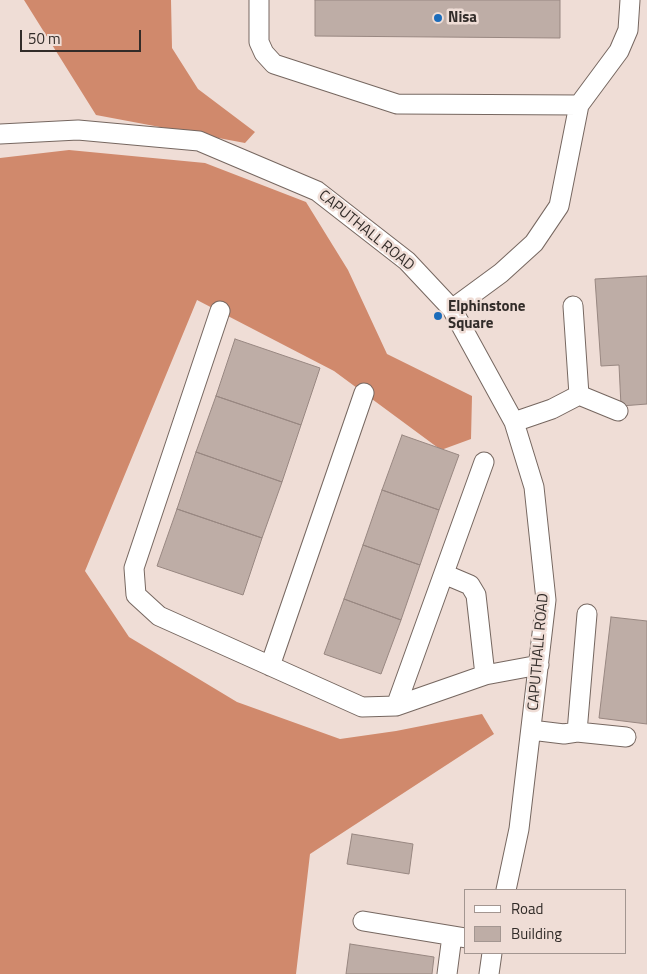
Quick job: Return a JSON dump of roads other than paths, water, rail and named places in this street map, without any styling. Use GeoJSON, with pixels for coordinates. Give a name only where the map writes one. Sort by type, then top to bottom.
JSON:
{"type":"FeatureCollection","features":[{"type":"Feature","properties":{"kind":"street"},"geometry":{"type":"LineString","coordinates":[[259,0],[259,42],[264,54],[274,64],[283,67],[397,104],[579,105]]}},
{"type":"Feature","properties":{"kind":"street"},"geometry":{"type":"LineString","coordinates":[[452,309],[501,273],[534,243],[559,206],[579,105],[619,51],[628,30],[630,0]]}},
{"type":"Feature","properties":{"kind":"street","name":"CAPUTHALL ROAD"},"geometry":{"type":"LineString","coordinates":[[0,134],[78,130],[200,141],[317,191],[407,261],[452,309],[514,422],[534,487],[546,600],[520,829],[506,889]]}},
{"type":"Feature","properties":{"kind":"street"},"geometry":{"type":"LineString","coordinates":[[573,306],[579,394]]}},
{"type":"Feature","properties":{"kind":"street"},"geometry":{"type":"LineString","coordinates":[[220,311],[134,568],[136,595],[159,616],[362,707],[396,706],[485,675],[539,665]]}},
{"type":"Feature","properties":{"kind":"street"},"geometry":{"type":"LineString","coordinates":[[270,666],[364,393]]}},
{"type":"Feature","properties":{"kind":"street"},"geometry":{"type":"LineString","coordinates":[[579,394],[618,412]]}},
{"type":"Feature","properties":{"kind":"street"},"geometry":{"type":"LineString","coordinates":[[514,422],[552,409],[579,394]]}},
{"type":"Feature","properties":{"kind":"street"},"geometry":{"type":"LineString","coordinates":[[396,706],[484,462]]}},
{"type":"Feature","properties":{"kind":"street"},"geometry":{"type":"LineString","coordinates":[[444,574],[470,585],[476,595],[485,675]]}},
{"type":"Feature","properties":{"kind":"street"},"geometry":{"type":"LineString","coordinates":[[576,732],[587,614]]}},
{"type":"Feature","properties":{"kind":"street"},"geometry":{"type":"LineString","coordinates":[[532,730],[564,734],[576,732],[626,736]]}},
{"type":"Feature","properties":{"kind":"street"},"geometry":{"type":"LineString","coordinates":[[363,921],[459,937],[447,974]]}},
{"type":"Feature","properties":{"kind":"street"},"geometry":{"type":"LineString","coordinates":[[488,974],[492,954]]}},
{"type":"Feature","properties":{"kind":"place","name":"Nisa"},"geometry":{"type":"Point","coordinates":[438,18]}},
{"type":"Feature","properties":{"kind":"place","name":"Elphinstone Square"},"geometry":{"type":"Point","coordinates":[438,316]}}]}
